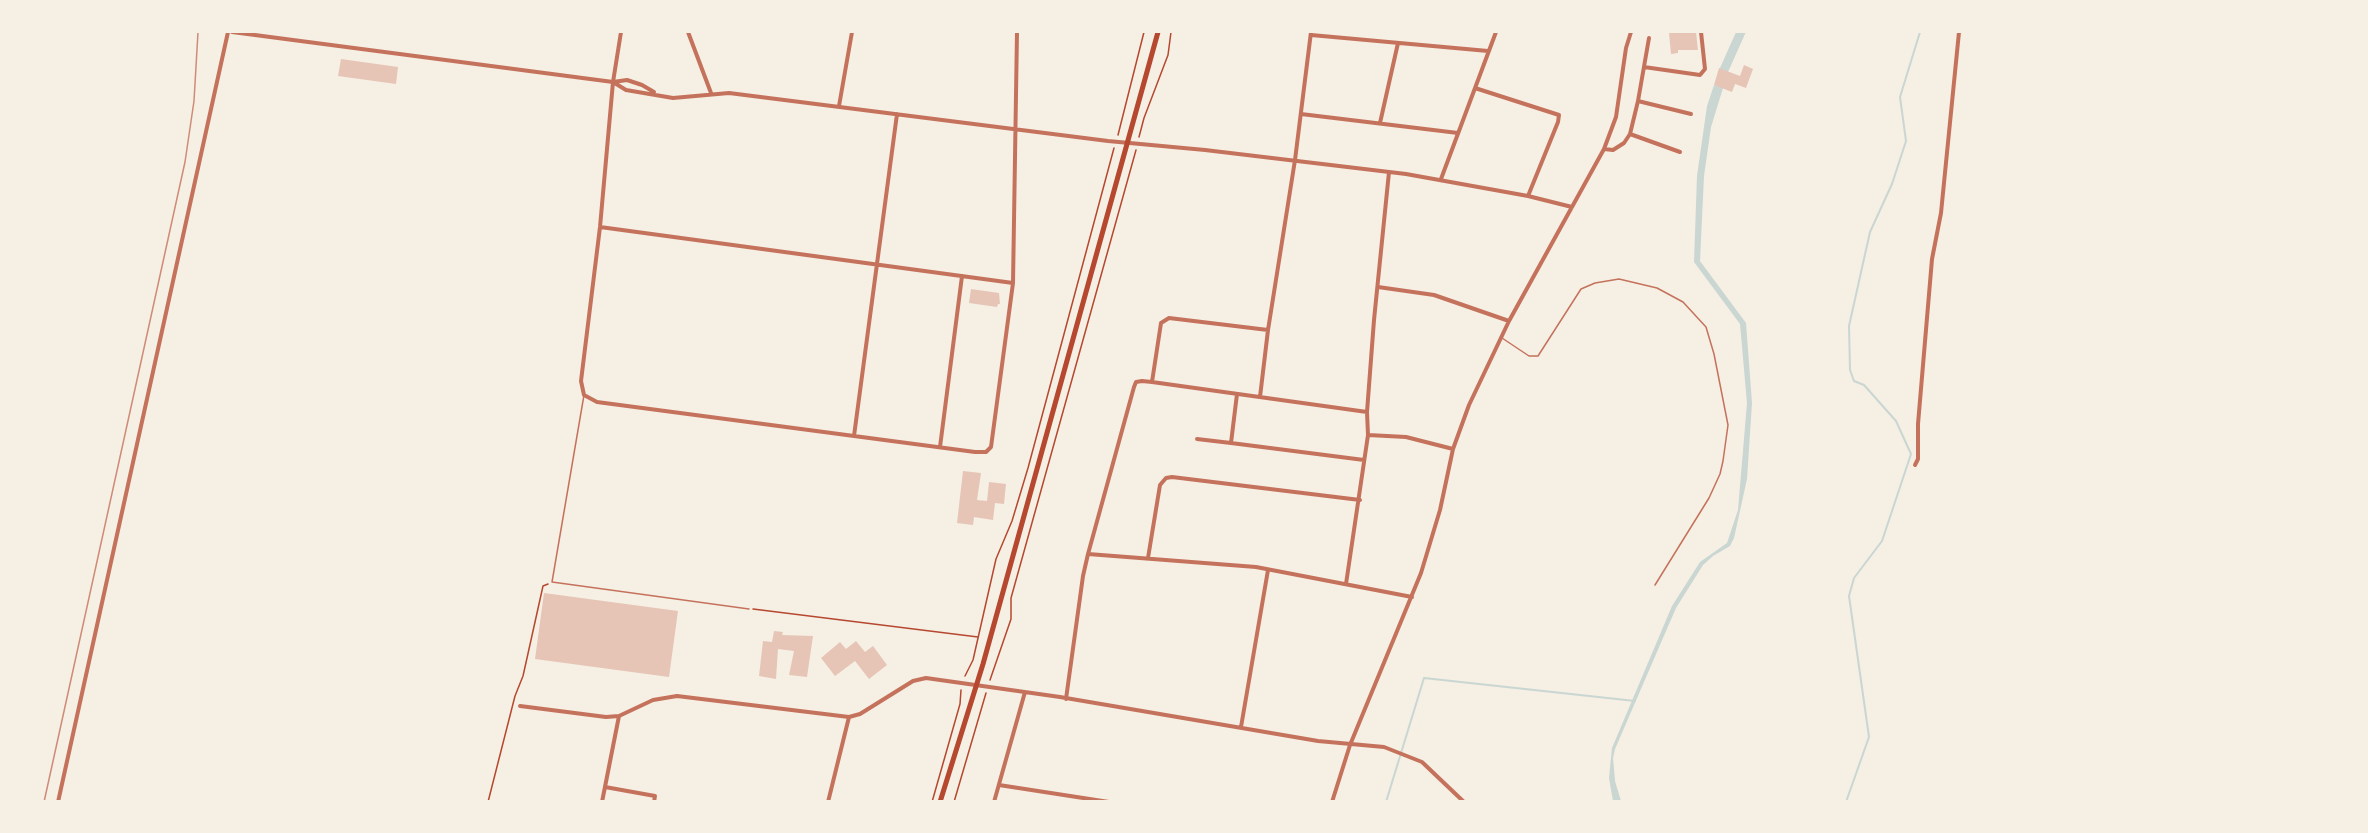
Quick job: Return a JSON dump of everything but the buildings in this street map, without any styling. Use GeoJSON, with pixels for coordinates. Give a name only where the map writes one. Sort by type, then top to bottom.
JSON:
{"type":"FeatureCollection","features":[{"type":"Feature","properties":{"kind":"main road"},"geometry":{"type":"LineString","coordinates":[[940,801],[976,685],[1158,32]]}},
{"type":"Feature","properties":{"kind":"street"},"geometry":{"type":"LineString","coordinates":[[58,801],[230,32],[613,82],[627,80],[642,85],[657,94]]}},
{"type":"Feature","properties":{"kind":"street"},"geometry":{"type":"LineString","coordinates":[[621,32],[613,82],[600,227],[581,381],[584,395],[597,402],[986,452],[991,447],[1013,283],[1017,32]]}},
{"type":"Feature","properties":{"kind":"street"},"geometry":{"type":"LineString","coordinates":[[688,32],[711,93]]}},
{"type":"Feature","properties":{"kind":"street"},"geometry":{"type":"LineString","coordinates":[[839,106],[852,32]]}},
{"type":"Feature","properties":{"kind":"street"},"geometry":{"type":"LineString","coordinates":[[1441,179],[1496,32]]}},
{"type":"Feature","properties":{"kind":"street"},"geometry":{"type":"LineString","coordinates":[[1332,801],[1350,745],[1412,597],[1432,539],[1453,449],[1469,405],[1509,321],[1604,150],[1616,117],[1626,48],[1631,32]]}},
{"type":"Feature","properties":{"kind":"street"},"geometry":{"type":"LineString","coordinates":[[1644,67],[1700,75],[1705,69],[1701,32]]}},
{"type":"Feature","properties":{"kind":"street"},"geometry":{"type":"LineString","coordinates":[[1915,465],[1918,459],[1918,424],[1932,259],[1941,213],[1959,32]]}},
{"type":"Feature","properties":{"kind":"street"},"geometry":{"type":"LineString","coordinates":[[1260,397],[1311,33],[1488,51]]}},
{"type":"Feature","properties":{"kind":"street"},"geometry":{"type":"LineString","coordinates":[[1604,150],[1613,150],[1624,143],[1630,134],[1649,38]]}},
{"type":"Feature","properties":{"kind":"street"},"geometry":{"type":"LineString","coordinates":[[1380,123],[1398,43]]}},
{"type":"Feature","properties":{"kind":"street"},"geometry":{"type":"LineString","coordinates":[[613,82],[626,90],[673,98],[729,93],[1116,142],[1389,172],[1441,179],[1572,207]]}},
{"type":"Feature","properties":{"kind":"street"},"geometry":{"type":"LineString","coordinates":[[1475,88],[1558,115],[1558,122],[1528,196]]}},
{"type":"Feature","properties":{"kind":"street"},"geometry":{"type":"LineString","coordinates":[[1638,101],[1691,114]]}},
{"type":"Feature","properties":{"kind":"street"},"geometry":{"type":"LineString","coordinates":[[855,436],[897,114]]}},
{"type":"Feature","properties":{"kind":"street"},"geometry":{"type":"LineString","coordinates":[[1301,114],[1458,133]]}},
{"type":"Feature","properties":{"kind":"street"},"geometry":{"type":"LineString","coordinates":[[1630,134],[1680,152]]}},
{"type":"Feature","properties":{"kind":"street"},"geometry":{"type":"LineString","coordinates":[[1346,584],[1368,435],[1367,412],[1389,172]]}},
{"type":"Feature","properties":{"kind":"street"},"geometry":{"type":"LineString","coordinates":[[600,227],[1013,283]]}},
{"type":"Feature","properties":{"kind":"street"},"geometry":{"type":"LineString","coordinates":[[940,447],[962,276]]}},
{"type":"Feature","properties":{"kind":"street"},"geometry":{"type":"LineString","coordinates":[[1378,287],[1434,295],[1509,321]]}},
{"type":"Feature","properties":{"kind":"street"},"geometry":{"type":"LineString","coordinates":[[1152,382],[1161,323],[1169,318],[1268,330]]}},
{"type":"Feature","properties":{"kind":"street"},"geometry":{"type":"LineString","coordinates":[[1066,699],[1083,576],[1136,382],[1152,382],[1367,412]]}},
{"type":"Feature","properties":{"kind":"street"},"geometry":{"type":"LineString","coordinates":[[1231,443],[1237,394]]}},
{"type":"Feature","properties":{"kind":"street"},"geometry":{"type":"LineString","coordinates":[[1368,435],[1406,437],[1453,449]]}},
{"type":"Feature","properties":{"kind":"street"},"geometry":{"type":"LineString","coordinates":[[1197,439],[1364,460]]}},
{"type":"Feature","properties":{"kind":"street"},"geometry":{"type":"LineString","coordinates":[[1148,558],[1160,485],[1166,478],[1360,500]]}},
{"type":"Feature","properties":{"kind":"street"},"geometry":{"type":"LineString","coordinates":[[1088,554],[1268,570],[1412,597]]}},
{"type":"Feature","properties":{"kind":"street"},"geometry":{"type":"LineString","coordinates":[[1241,727],[1268,570]]}},
{"type":"Feature","properties":{"kind":"street"},"geometry":{"type":"LineString","coordinates":[[520,706],[592,716],[619,716],[653,700],[677,696],[849,717],[860,714],[918,680],[926,678],[1394,750],[1422,762],[1464,801]]}},
{"type":"Feature","properties":{"kind":"street"},"geometry":{"type":"LineString","coordinates":[[994,801],[1024,692]]}},
{"type":"Feature","properties":{"kind":"street"},"geometry":{"type":"LineString","coordinates":[[602,801],[619,716]]}},
{"type":"Feature","properties":{"kind":"street"},"geometry":{"type":"LineString","coordinates":[[828,801],[849,717]]}},
{"type":"Feature","properties":{"kind":"street"},"geometry":{"type":"LineString","coordinates":[[999,785],[1095,801],[1109,801]]}},
{"type":"Feature","properties":{"kind":"street"},"geometry":{"type":"LineString","coordinates":[[605,787],[656,796],[654,801]]}},
{"type":"Feature","properties":{"kind":"lane"},"geometry":{"type":"LineString","coordinates":[[1501,337],[1529,356],[1539,356],[1581,289],[1594,283],[1619,279],[1657,288],[1683,302],[1706,327],[1714,354],[1728,425],[1723,461],[1709,498],[1655,585]]}},
{"type":"Feature","properties":{"kind":"lane"},"geometry":{"type":"LineString","coordinates":[[584,395],[552,582],[749,609]]}},
{"type":"Feature","properties":{"kind":"path"},"geometry":{"type":"LineString","coordinates":[[32,32],[42,32]]}},
{"type":"Feature","properties":{"kind":"path"},"geometry":{"type":"LineString","coordinates":[[932,801],[960,704],[959,697],[963,683],[967,670],[971,666],[979,637],[996,559],[1012,521],[1028,468],[1127,106],[1136,57],[1144,32]]}},
{"type":"Feature","properties":{"kind":"path"},"geometry":{"type":"LineString","coordinates":[[954,801],[988,687],[1009,627],[1011,598],[1144,118],[1168,55],[1171,32]]}},
{"type":"Feature","properties":{"kind":"path"},"geometry":{"type":"LineString","coordinates":[[488,801],[515,696],[524,676],[543,586],[552,582]]}},
{"type":"Feature","properties":{"kind":"path"},"geometry":{"type":"LineString","coordinates":[[749,609],[979,637]]}},
{"type":"Feature","properties":{"kind":"shaded area"},"geometry":{"type":"Polygon","coordinates":[[[1714,85],[1723,88],[1711,127],[1704,176],[1700,261],[1746,323],[1752,403],[1747,479],[1734,538],[1730,546],[1703,565],[1676,608],[1615,749],[1613,758],[1615,781],[1621,801],[1613,801],[1609,778],[1612,748],[1672,606],[1700,562],[1727,543],[1738,510],[1747,403],[1740,324],[1694,262],[1697,176],[1707,106],[1714,85]]]}},
{"type":"Feature","properties":{"kind":"waterway"},"geometry":{"type":"LineString","coordinates":[[1724,70],[1741,32]]}},
{"type":"Feature","properties":{"kind":"waterway"},"geometry":{"type":"LineString","coordinates":[[1846,802],[1869,737],[1849,596],[1854,578],[1882,541],[1911,454],[1896,421],[1864,385],[1854,381],[1850,370],[1849,326],[1870,232],[1892,184],[1906,141],[1900,97],[1920,32]]}},
{"type":"Feature","properties":{"kind":"waterway"},"geometry":{"type":"LineString","coordinates":[[1386,802],[1424,678],[1635,701]]}},
{"type":"Feature","properties":{"kind":"tram line"},"geometry":{"type":"LineString","coordinates":[[44,802],[185,162],[194,101],[198,32]]}}]}
